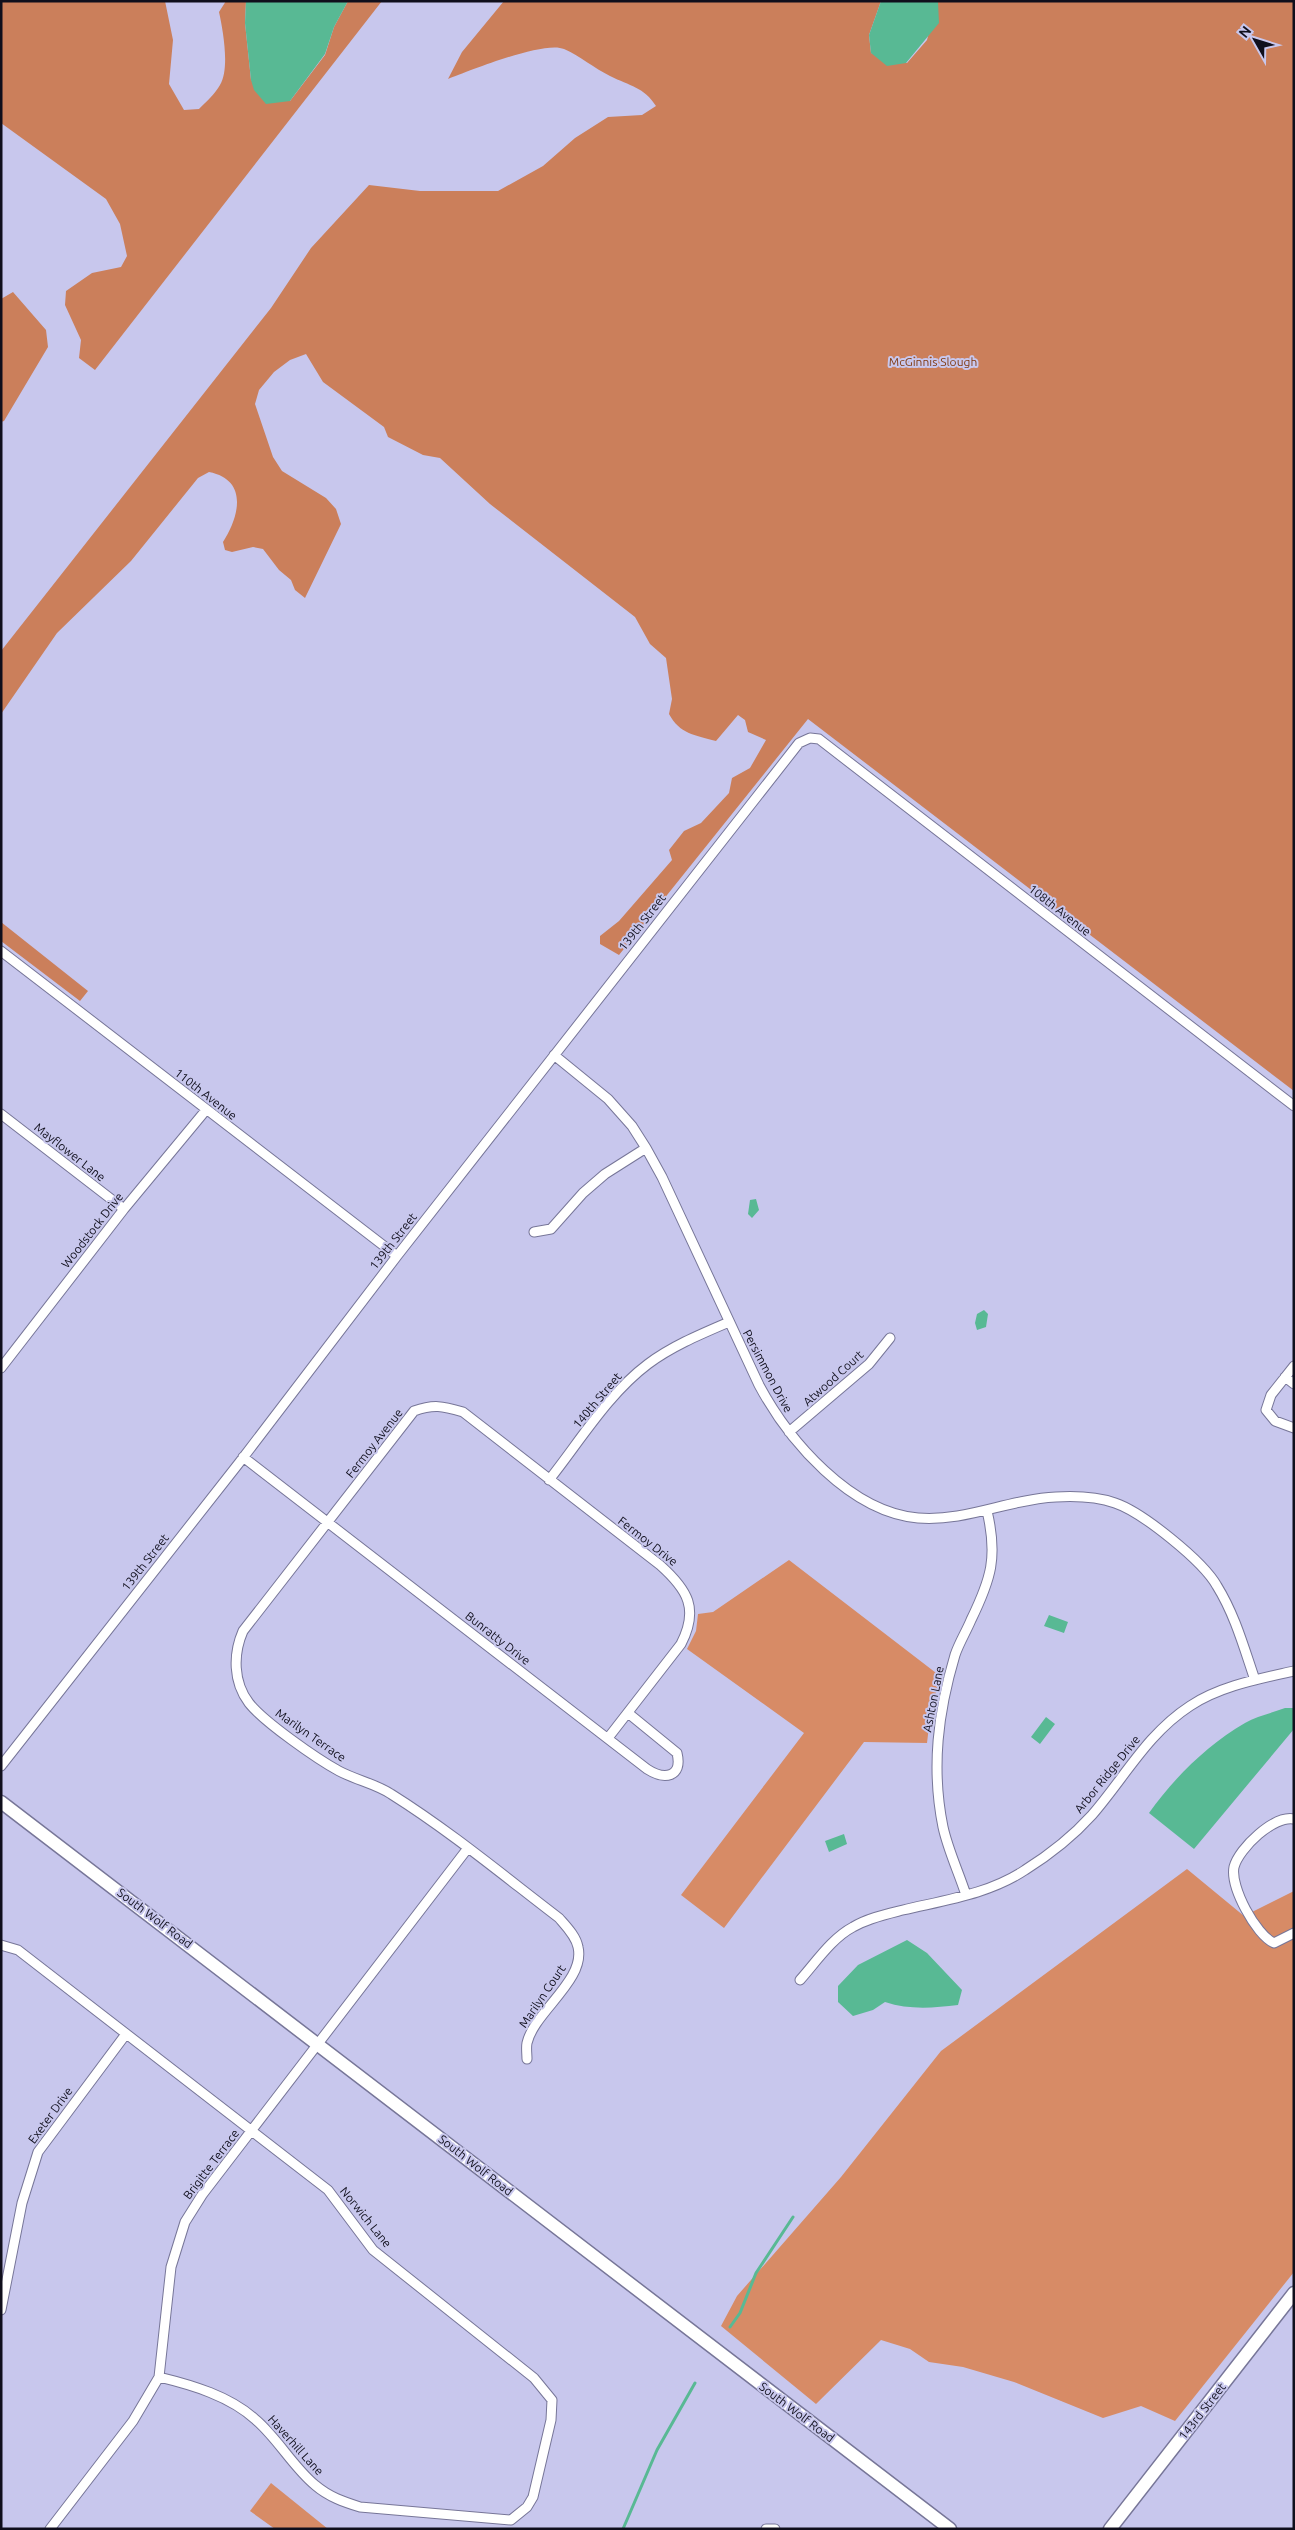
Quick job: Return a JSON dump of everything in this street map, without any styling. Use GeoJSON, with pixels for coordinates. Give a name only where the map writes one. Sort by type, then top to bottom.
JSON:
{"type":"FeatureCollection","features":[{"type":"Feature","properties":{"kind":"main road","name":"South Wolf Road"},"geometry":{"type":"LineString","coordinates":[[1,1802],[950,2529]]}},
{"type":"Feature","properties":{"kind":"main road","name":"143rd Street"},"geometry":{"type":"LineString","coordinates":[[1110,2529],[1294,2293]]}},
{"type":"Feature","properties":{"kind":"street","name":"139th Street"},"geometry":{"type":"LineString","coordinates":[[1,1766],[792,751],[799,743],[810,738]]}},
{"type":"Feature","properties":{"kind":"street","name":"108th Avenue"},"geometry":{"type":"LineString","coordinates":[[810,738],[819,739],[1294,1106]]}},
{"type":"Feature","properties":{"kind":"street","name":"110th Avenue"},"geometry":{"type":"LineString","coordinates":[[1,951],[397,1256]]}},
{"type":"Feature","properties":{"kind":"street","name":"Persimmon Drive"},"geometry":{"type":"LineString","coordinates":[[554,1055],[608,1099],[632,1126],[662,1177],[768,1401],[789,1432],[808,1455],[837,1481],[867,1501],[892,1512],[916,1517],[944,1519],[1055,1497],[1083,1497],[1116,1503],[1146,1520],[1193,1558],[1216,1583],[1230,1610],[1255,1680]]}},
{"type":"Feature","properties":{"kind":"street","name":"Woodstock Drive"},"geometry":{"type":"LineString","coordinates":[[1,1368],[124,1209],[206,1110]]}},
{"type":"Feature","properties":{"kind":"street","name":"Mayflower Lane"},"geometry":{"type":"LineString","coordinates":[[1,1114],[124,1209]]}},
{"type":"Feature","properties":{"kind":"street"},"geometry":{"type":"LineString","coordinates":[[534,1232],[551,1229],[583,1193],[605,1174],[646,1148]]}},
{"type":"Feature","properties":{"kind":"street","name":"140th Street"},"geometry":{"type":"LineString","coordinates":[[550,1480],[618,1391],[648,1364],[680,1344],[729,1322]]}},
{"type":"Feature","properties":{"kind":"street","name":"Atwood Court"},"geometry":{"type":"LineString","coordinates":[[789,1432],[869,1364],[890,1338]]}},
{"type":"Feature","properties":{"kind":"street"},"geometry":{"type":"LineString","coordinates":[[1294,1366],[1271,1395],[1266,1410],[1275,1421],[1294,1428]]}},
{"type":"Feature","properties":{"kind":"street"},"geometry":{"type":"LineString","coordinates":[[1284,1377],[1294,1384]]}},
{"type":"Feature","properties":{"kind":"street","name":"Fermoy Avenue"},"geometry":{"type":"LineString","coordinates":[[328,1522],[414,1411],[430,1405],[444,1406],[463,1412],[550,1480]]}},
{"type":"Feature","properties":{"kind":"street","name":"Bunratty Drive"},"geometry":{"type":"LineString","coordinates":[[243,1457],[658,1776],[668,1777],[675,1772],[679,1762],[676,1753],[628,1713]]}},
{"type":"Feature","properties":{"kind":"street","name":"Fermoy Drive"},"geometry":{"type":"LineString","coordinates":[[550,1480],[677,1580],[691,1609],[690,1628],[681,1644],[608,1738]]}},
{"type":"Feature","properties":{"kind":"street","name":"Ashton Lane"},"geometry":{"type":"LineString","coordinates":[[966,1895],[944,1829],[936,1758],[939,1722],[956,1652],[988,1582],[993,1557],[992,1534],[987,1511]]}},
{"type":"Feature","properties":{"kind":"street","name":"Marilyn Terrace"},"geometry":{"type":"LineString","coordinates":[[328,1522],[243,1631],[238,1642],[235,1662],[244,1695],[257,1712],[317,1758],[339,1771],[390,1793],[468,1848],[559,1918],[571,1931],[578,1947]]}},
{"type":"Feature","properties":{"kind":"street","name":"Arbor Ridge Drive"},"geometry":{"type":"LineString","coordinates":[[800,1980],[832,1943],[853,1927],[886,1914],[998,1886],[1025,1871],[1070,1836],[1092,1814],[1139,1752],[1175,1716],[1210,1695],[1255,1680],[1294,1671]]}},
{"type":"Feature","properties":{"kind":"street"},"geometry":{"type":"LineString","coordinates":[[1294,1819],[1286,1818],[1272,1823],[1252,1841],[1234,1867],[1234,1881],[1256,1928],[1266,1939],[1274,1943],[1294,1934]]}},
{"type":"Feature","properties":{"kind":"street","name":"Brigitte Terrace"},"geometry":{"type":"LineString","coordinates":[[50,2529],[133,2421],[158,2377],[171,2267],[184,2222],[202,2195],[468,1848]]}},
{"type":"Feature","properties":{"kind":"street","name":"Norwich Lane"},"geometry":{"type":"LineString","coordinates":[[1,1946],[18,1950],[328,2190],[373,2250],[534,2378],[552,2400],[551,2420],[534,2497],[523,2511],[510,2520]]}},
{"type":"Feature","properties":{"kind":"street","name":"Marilyn Court"},"geometry":{"type":"LineString","coordinates":[[527,2059],[526,2044],[532,2029],[574,1974],[578,1961],[578,1947]]}},
{"type":"Feature","properties":{"kind":"street","name":"Exeter Drive"},"geometry":{"type":"LineString","coordinates":[[2,2304],[22,2203],[38,2152],[126,2034]]}},
{"type":"Feature","properties":{"kind":"street","name":"Haverhill Lane"},"geometry":{"type":"LineString","coordinates":[[158,2377],[200,2388],[220,2397],[256,2419],[314,2485],[336,2499],[360,2507],[510,2520]]}},
{"type":"Feature","properties":{"kind":"street"},"geometry":{"type":"LineString","coordinates":[[766,2529],[775,2529]]}},
{"type":"Feature","properties":{"kind":"shaded area"},"geometry":{"type":"Polygon","coordinates":[[[246,1],[348,1],[334,27],[325,54],[290,101],[266,104],[254,90],[251,80],[245,23],[246,1]]]}},
{"type":"Feature","properties":{"kind":"shaded area"},"geometry":{"type":"Polygon","coordinates":[[[881,1],[938,2],[939,23],[906,63],[887,66],[871,53],[869,35],[881,1]]]}},
{"type":"Feature","properties":{"kind":"shaded area"},"geometry":{"type":"Polygon","coordinates":[[[756,1199],[759,1210],[752,1218],[748,1214],[750,1200],[756,1199]]]}},
{"type":"Feature","properties":{"kind":"shaded area"},"geometry":{"type":"Polygon","coordinates":[[[984,1310],[988,1314],[986,1327],[977,1330],[975,1323],[977,1314],[984,1310]]]}},
{"type":"Feature","properties":{"kind":"shaded area"},"geometry":{"type":"Polygon","coordinates":[[[789,1560],[940,1676],[930,1718],[927,1743],[864,1742],[724,1928],[681,1895],[804,1733],[687,1649],[696,1631],[698,1614],[713,1612],[789,1560]]]}},
{"type":"Feature","properties":{"kind":"shaded area"},"geometry":{"type":"Polygon","coordinates":[[[1049,1615],[1068,1622],[1064,1633],[1044,1626],[1049,1615]]]}},
{"type":"Feature","properties":{"kind":"shaded area"},"geometry":{"type":"Polygon","coordinates":[[[1285,1708],[1294,1708],[1294,1729],[1194,1849],[1149,1813],[1180,1775],[1217,1741],[1260,1716],[1285,1708]]]}},
{"type":"Feature","properties":{"kind":"shaded area"},"geometry":{"type":"Polygon","coordinates":[[[1046,1717],[1055,1724],[1040,1744],[1031,1737],[1046,1717]]]}},
{"type":"Feature","properties":{"kind":"shaded area"},"geometry":{"type":"Polygon","coordinates":[[[844,1834],[847,1844],[829,1852],[825,1841],[844,1834]]]}},
{"type":"Feature","properties":{"kind":"shaded area"},"geometry":{"type":"Polygon","coordinates":[[[1187,1869],[1244,1916],[1294,1891],[1294,2272],[1175,2421],[1141,2406],[1103,2418],[1014,2382],[963,2367],[929,2362],[910,2349],[881,2340],[816,2404],[721,2326],[737,2296],[841,2177],[941,2051],[1187,1869]]]}},
{"type":"Feature","properties":{"kind":"shaded area"},"geometry":{"type":"Polygon","coordinates":[[[907,1940],[927,1953],[962,1990],[958,2005],[912,2007],[885,2002],[873,2010],[853,2016],[838,2002],[838,1986],[858,1965],[907,1940]]]}},
{"type":"Feature","properties":{"kind":"shaded area"},"geometry":{"type":"Polygon","coordinates":[[[271,2483],[328,2529],[275,2529],[250,2511],[271,2483]]]}},
{"type":"Feature","properties":{"kind":"green space"},"geometry":{"type":"Polygon","coordinates":[[[1,1],[165,1],[173,40],[169,84],[184,110],[199,109],[216,92],[223,78],[225,49],[219,12],[226,1],[246,1],[245,23],[251,80],[290,101],[325,55],[334,27],[348,1],[382,1],[95,370],[79,358],[81,340],[65,305],[66,291],[92,273],[121,267],[127,256],[120,224],[106,199],[1,123],[1,1]]]}},
{"type":"Feature","properties":{"kind":"green space","name":"McGinnis Slough"},"geometry":{"type":"Polygon","coordinates":[[[504,1],[881,1],[869,35],[871,53],[907,63],[927,40],[937,1],[1294,1],[1294,1091],[808,719],[619,955],[600,944],[600,936],[619,921],[672,860],[669,850],[684,831],[701,823],[729,793],[732,778],[750,768],[766,740],[748,732],[745,720],[738,715],[716,741],[688,733],[678,726],[669,714],[672,699],[666,658],[650,644],[635,617],[490,504],[440,458],[423,455],[388,437],[384,427],[323,382],[306,354],[290,360],[274,372],[259,390],[255,404],[273,457],[282,471],[326,498],[336,509],[341,524],[305,598],[295,590],[291,580],[279,570],[263,549],[253,547],[232,552],[225,550],[223,542],[229,532],[236,511],[235,491],[222,476],[209,472],[198,478],[131,561],[57,633],[1,714],[1,651],[271,308],[311,248],[369,185],[420,191],[498,191],[543,166],[575,138],[608,117],[642,115],[656,106],[647,95],[636,88],[604,73],[564,49],[554,47],[524,52],[448,79],[462,52],[504,1]]]}},
{"type":"Feature","properties":{"kind":"green space"},"geometry":{"type":"Polygon","coordinates":[[[13,292],[46,330],[48,347],[4,421],[1,422],[1,299],[13,292]]]}},
{"type":"Feature","properties":{"kind":"green space"},"geometry":{"type":"Polygon","coordinates":[[[1,922],[88,991],[80,1001],[1,941],[1,922]]]}},
{"type":"Feature","properties":{"kind":"waterway"},"geometry":{"type":"LineString","coordinates":[[730,2327],[740,2313],[756,2273],[793,2217]]}},
{"type":"Feature","properties":{"kind":"waterway"},"geometry":{"type":"LineString","coordinates":[[623,2529],[657,2450],[695,2383]]}}]}
